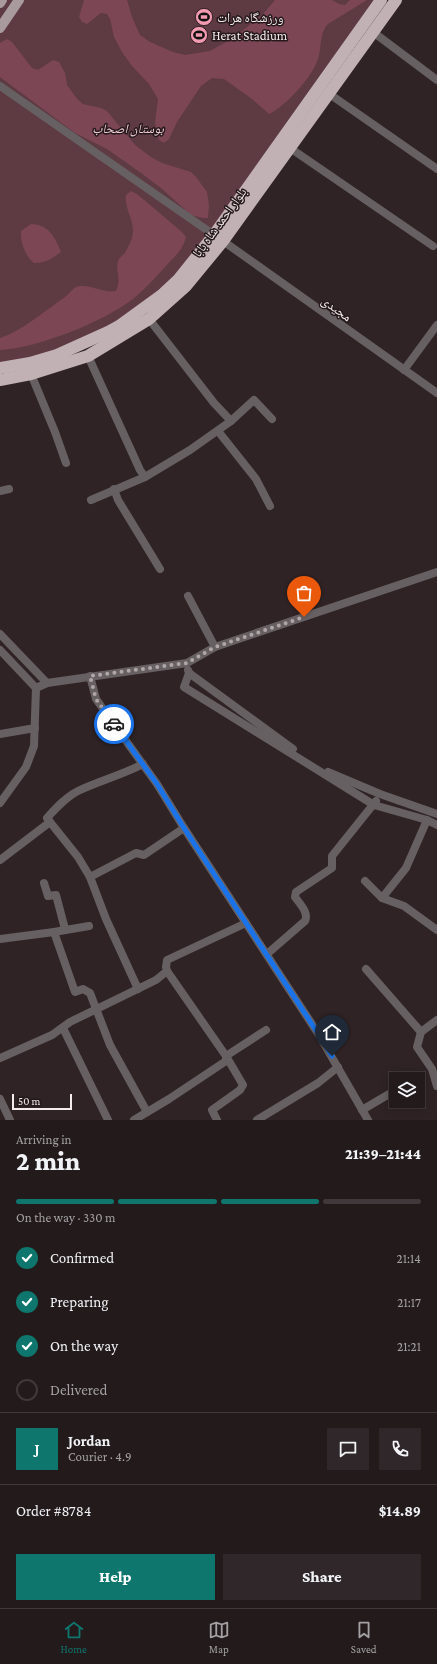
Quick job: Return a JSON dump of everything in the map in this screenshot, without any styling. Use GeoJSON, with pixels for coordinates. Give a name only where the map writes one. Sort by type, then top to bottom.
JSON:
{"type":"FeatureCollection","features":[{"type":"Feature","properties":{"kind":"highway","name":"بلوار احمد شاه بابا"},"geometry":{"type":"LineString","coordinates":[[0,380],[31,374],[88,356],[149,319],[186,286],[198,273],[219,238],[381,0]]}},
{"type":"Feature","properties":{"kind":"highway","name":"بلوار احمد شاه بابا"},"geometry":{"type":"LineString","coordinates":[[0,368],[30,363],[57,355],[108,332],[119,326],[162,294],[178,280],[219,238],[290,148],[396,0]]}},
{"type":"Feature","properties":{"kind":"main road"},"geometry":{"type":"LineString","coordinates":[[0,28],[19,0]]}},
{"type":"Feature","properties":{"kind":"street"},"geometry":{"type":"LineString","coordinates":[[373,32],[437,80]]}},
{"type":"Feature","properties":{"kind":"street","name":"مجیدی"},"geometry":{"type":"LineString","coordinates":[[0,86],[219,238],[437,393]]}},
{"type":"Feature","properties":{"kind":"street"},"geometry":{"type":"LineString","coordinates":[[328,93],[437,169]]}},
{"type":"Feature","properties":{"kind":"street"},"geometry":{"type":"LineString","coordinates":[[290,148],[433,246]]}},
{"type":"Feature","properties":{"kind":"street"},"geometry":{"type":"LineString","coordinates":[[149,319],[214,403],[231,421]]}},
{"type":"Feature","properties":{"kind":"street"},"geometry":{"type":"LineString","coordinates":[[404,370],[437,325]]}},
{"type":"Feature","properties":{"kind":"street"},"geometry":{"type":"LineString","coordinates":[[88,356],[140,470],[145,477]]}},
{"type":"Feature","properties":{"kind":"street"},"geometry":{"type":"LineString","coordinates":[[31,374],[66,463]]}},
{"type":"Feature","properties":{"kind":"street"},"geometry":{"type":"LineString","coordinates":[[91,500],[145,477],[190,450],[231,421],[254,400],[272,419]]}},
{"type":"Feature","properties":{"kind":"street"},"geometry":{"type":"LineString","coordinates":[[218,431],[256,479],[270,506]]}},
{"type":"Feature","properties":{"kind":"street"},"geometry":{"type":"LineString","coordinates":[[0,491],[9,489]]}},
{"type":"Feature","properties":{"kind":"street"},"geometry":{"type":"LineString","coordinates":[[114,489],[118,500],[160,569]]}},
{"type":"Feature","properties":{"kind":"street"},"geometry":{"type":"LineString","coordinates":[[36,688],[47,683],[187,663],[215,647],[437,572]]}},
{"type":"Feature","properties":{"kind":"street"},"geometry":{"type":"LineString","coordinates":[[188,596],[215,647]]}},
{"type":"Feature","properties":{"kind":"street"},"geometry":{"type":"LineString","coordinates":[[0,634],[47,683]]}},
{"type":"Feature","properties":{"kind":"street"},"geometry":{"type":"LineString","coordinates":[[0,650],[36,688],[34,746],[26,767],[0,803]]}},
{"type":"Feature","properties":{"kind":"street"},"geometry":{"type":"LineString","coordinates":[[187,663],[189,673],[184,687],[374,805],[427,820],[437,825]]}},
{"type":"Feature","properties":{"kind":"street"},"geometry":{"type":"LineString","coordinates":[[189,673],[274,737],[323,770],[380,794],[437,814]]}},
{"type":"Feature","properties":{"kind":"street"},"geometry":{"type":"LineString","coordinates":[[90,676],[96,699],[172,806],[184,828],[319,1035],[368,1120]]}},
{"type":"Feature","properties":{"kind":"street"},"geometry":{"type":"LineString","coordinates":[[0,734],[35,728]]}},
{"type":"Feature","properties":{"kind":"street"},"geometry":{"type":"LineString","coordinates":[[138,989],[106,920],[90,877],[78,857],[47,818],[57,807],[76,792],[128,772],[143,764]]}},
{"type":"Feature","properties":{"kind":"street"},"geometry":{"type":"LineString","coordinates":[[267,954],[305,921],[307,917],[296,897],[296,892],[332,868],[332,856],[374,805],[380,794]]}},
{"type":"Feature","properties":{"kind":"street"},"geometry":{"type":"LineString","coordinates":[[382,898],[406,868],[427,820]]}},
{"type":"Feature","properties":{"kind":"street"},"geometry":{"type":"LineString","coordinates":[[0,860],[50,822]]}},
{"type":"Feature","properties":{"kind":"street"},"geometry":{"type":"LineString","coordinates":[[90,877],[136,854],[144,855],[184,828]]}},
{"type":"Feature","properties":{"kind":"street"},"geometry":{"type":"LineString","coordinates":[[365,881],[382,898],[404,906],[437,930]]}},
{"type":"Feature","properties":{"kind":"street"},"geometry":{"type":"LineString","coordinates":[[44,883],[48,896],[56,895],[65,929]]}},
{"type":"Feature","properties":{"kind":"street"},"geometry":{"type":"LineString","coordinates":[[217,1120],[212,1110],[240,1090],[243,1085],[226,1056],[167,972],[166,966],[167,960],[246,923]]}},
{"type":"Feature","properties":{"kind":"street"},"geometry":{"type":"LineString","coordinates":[[0,939],[89,926]]}},
{"type":"Feature","properties":{"kind":"street"},"geometry":{"type":"LineString","coordinates":[[54,932],[75,992],[83,989],[90,993],[110,1045],[147,1112]]}},
{"type":"Feature","properties":{"kind":"street"},"geometry":{"type":"LineString","coordinates":[[366,969],[422,1032]]}},
{"type":"Feature","properties":{"kind":"street"},"geometry":{"type":"LineString","coordinates":[[0,1058],[52,1035],[70,1022],[156,980],[167,972]]}},
{"type":"Feature","properties":{"kind":"street"},"geometry":{"type":"LineString","coordinates":[[437,1020],[422,1032],[417,1047],[432,1069],[437,1086]]}},
{"type":"Feature","properties":{"kind":"street"},"geometry":{"type":"LineString","coordinates":[[63,1028],[108,1120]]}},
{"type":"Feature","properties":{"kind":"street"},"geometry":{"type":"LineString","coordinates":[[134,1120],[226,1061],[226,1056],[266,1030]]}},
{"type":"Feature","properties":{"kind":"street"},"geometry":{"type":"LineString","coordinates":[[257,1120],[318,1083],[338,1067]]}},
{"type":"Feature","properties":{"kind":"street"},"geometry":{"type":"LineString","coordinates":[[362,1110],[389,1094]]}},
{"type":"Feature","properties":{"kind":"street"},"geometry":{"type":"LineString","coordinates":[[0,1099],[10,1120]]}},
{"type":"Feature","properties":{"kind":"green space","name":"بوستان اصحاب"},"geometry":{"type":"Polygon","coordinates":[[[0,0],[376,0],[185,268],[134,313],[49,355],[0,364],[0,0]]]}},
{"type":"Feature","properties":{"kind":"shaded area"},"geometry":{"type":"Polygon","coordinates":[[[84,0],[127,0],[132,17],[140,35],[150,42],[173,52],[185,55],[210,51],[235,37],[263,14],[275,0],[332,0],[339,4],[345,5],[350,0],[367,0],[328,24],[323,32],[319,55],[315,66],[305,82],[283,105],[269,114],[252,99],[224,79],[212,78],[201,86],[177,122],[169,139],[164,143],[159,140],[155,123],[158,99],[149,84],[132,66],[122,52],[114,37],[110,19],[107,14],[101,13],[87,24],[82,22],[79,17],[84,0]]]}},
{"type":"Feature","properties":{"kind":"shaded area"},"geometry":{"type":"Polygon","coordinates":[[[7,39],[12,42],[32,68],[38,70],[53,60],[59,62],[65,73],[67,85],[78,100],[83,104],[107,111],[135,145],[151,157],[162,163],[191,172],[207,192],[209,205],[208,218],[191,215],[161,188],[141,173],[107,149],[75,133],[0,77],[0,43],[7,39]]]}},
{"type":"Feature","properties":{"kind":"shaded area"},"geometry":{"type":"Polygon","coordinates":[[[131,191],[137,194],[186,237],[183,246],[178,253],[133,299],[120,308],[88,325],[51,339],[15,348],[0,350],[0,338],[25,325],[65,297],[75,288],[84,286],[107,291],[116,291],[118,287],[118,261],[127,249],[133,233],[133,226],[127,209],[126,200],[126,195],[131,191]]]}},
{"type":"Feature","properties":{"kind":"shaded area"},"geometry":{"type":"Polygon","coordinates":[[[31,224],[42,226],[47,229],[54,237],[61,252],[51,259],[34,263],[28,257],[22,244],[21,235],[21,231],[31,224]]]}},
{"type":"Feature","properties":{"kind":"way so far"},"geometry":{"type":"LineString","coordinates":[[114,724],[96,699],[90,676],[187,663],[215,647],[304,617]]}},
{"type":"Feature","properties":{"kind":"place","name":"ورزشگاه هرات"},"geometry":{"type":"Point","coordinates":[204,17]}},
{"type":"Feature","properties":{"kind":"place","name":"Herat Stadium"},"geometry":{"type":"Point","coordinates":[199,35]}},
{"type":"Feature","properties":{"kind":"route"},"geometry":{"type":"LineString","coordinates":[[114,724],[132,746],[172,806],[205,861],[243,916],[246,923],[332,1056]]}}]}
